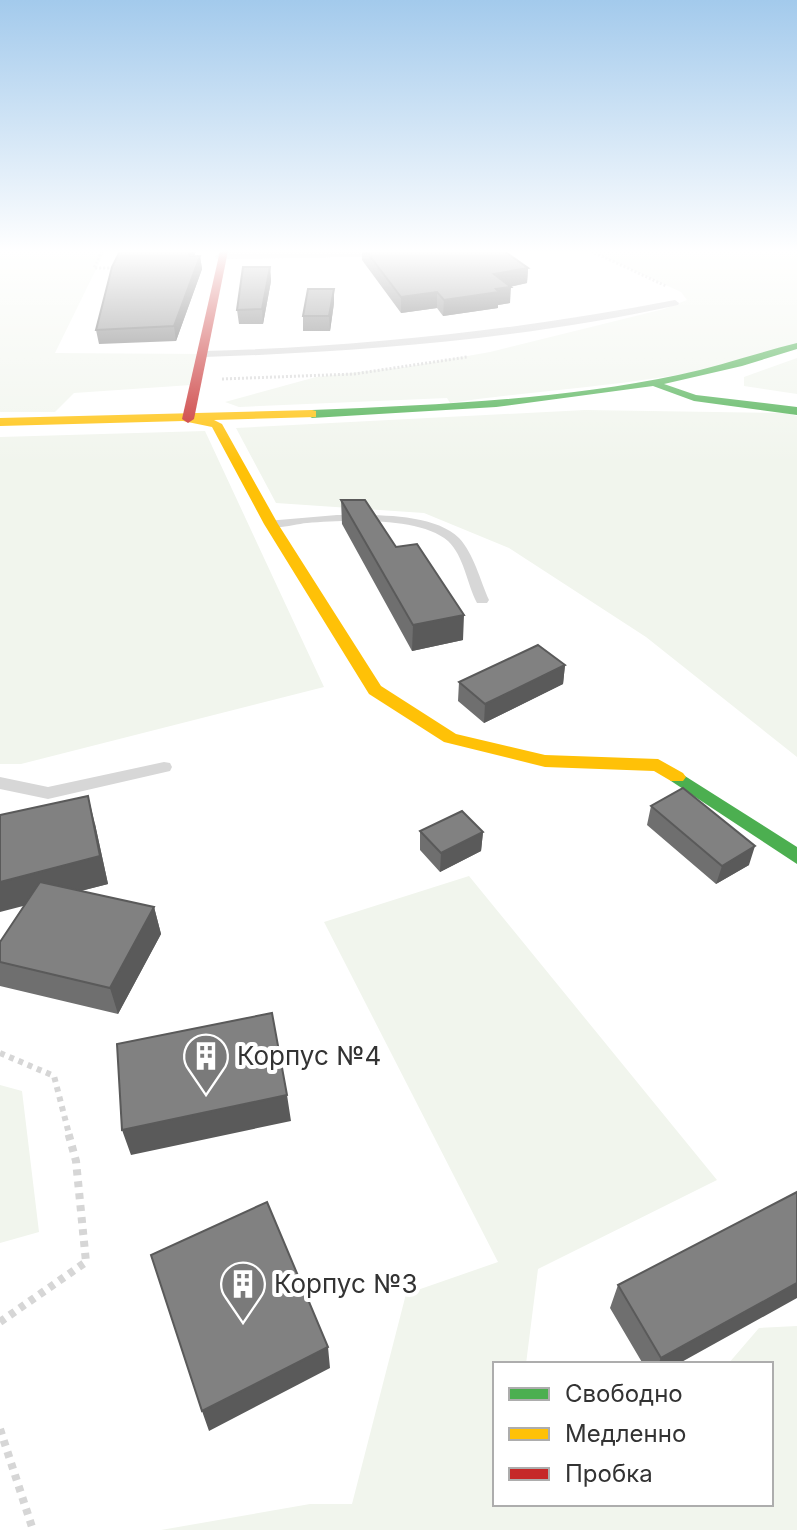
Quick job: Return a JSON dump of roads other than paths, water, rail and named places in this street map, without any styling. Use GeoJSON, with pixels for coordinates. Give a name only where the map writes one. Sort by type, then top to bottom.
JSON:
{"type":"FeatureCollection","features":[{"type":"Feature","properties":{"kind":"street"},"geometry":{"type":"LineString","coordinates":[[188,419],[210,322]]}},
{"type":"Feature","properties":{"kind":"street"},"geometry":{"type":"LineString","coordinates":[[0,422],[188,419],[506,403],[659,386],[797,346]]}},
{"type":"Feature","properties":{"kind":"street"},"geometry":{"type":"LineString","coordinates":[[659,386],[694,398],[797,411]]}},
{"type":"Feature","properties":{"kind":"street"},"geometry":{"type":"LineString","coordinates":[[188,419],[216,424],[271,524],[375,690],[450,738],[545,761],[658,765],[797,857]]}},
{"type":"Feature","properties":{"kind":"lane"},"geometry":{"type":"LineString","coordinates":[[204,354],[453,341],[576,322]]}},
{"type":"Feature","properties":{"kind":"lane"},"geometry":{"type":"LineString","coordinates":[[271,524],[307,517],[386,520],[433,527],[453,538],[482,600]]}},
{"type":"Feature","properties":{"kind":"lane"},"geometry":{"type":"LineString","coordinates":[[0,783],[48,793],[164,767]]}},
{"type":"Feature","properties":{"kind":"place","name":"Корпус №4"},"geometry":{"type":"Point","coordinates":[206,1095]}},
{"type":"Feature","properties":{"kind":"place","name":"Корпус №3"},"geometry":{"type":"Point","coordinates":[243,1323]}}]}
